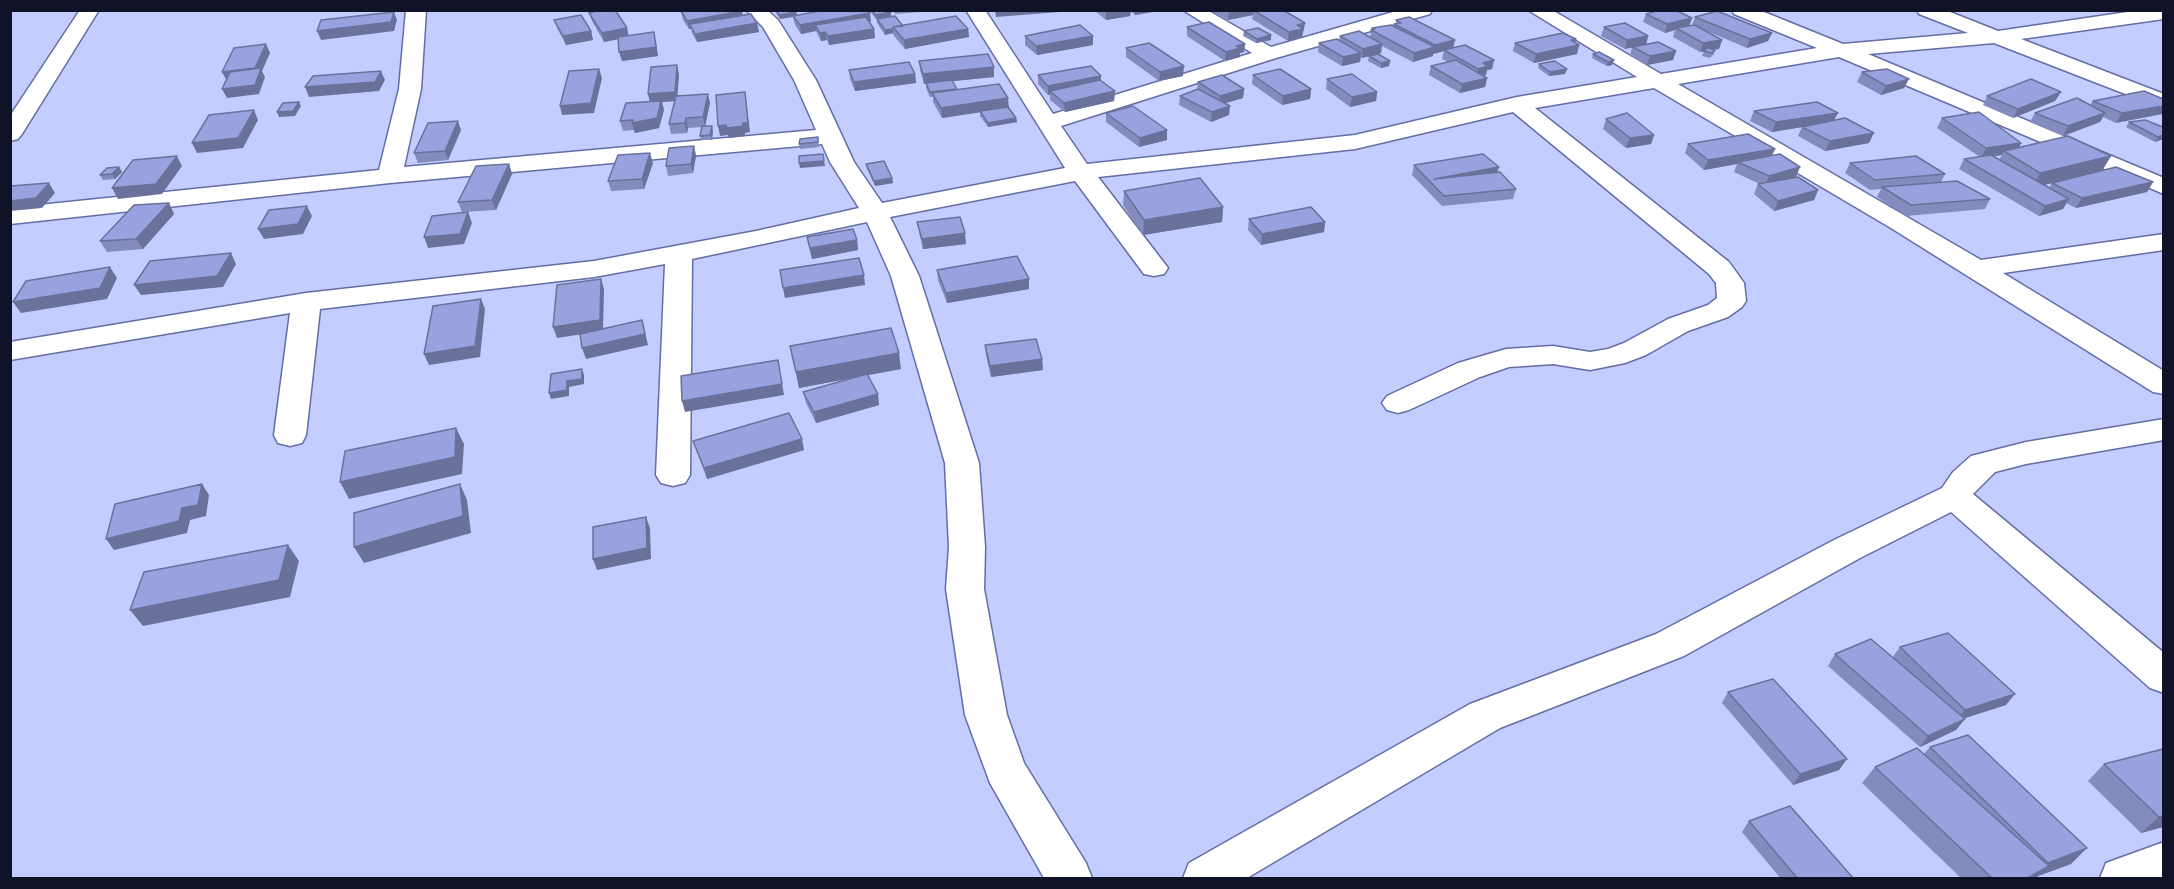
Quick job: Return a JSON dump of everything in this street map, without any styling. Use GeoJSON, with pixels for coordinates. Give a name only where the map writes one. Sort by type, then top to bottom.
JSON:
{"type":"FeatureCollection","features":[{"type":"Feature","properties":{"kind":"street"},"geometry":{"type":"LineString","coordinates":[[10,134],[90,10]]}},
{"type":"Feature","properties":{"kind":"street"},"geometry":{"type":"LineString","coordinates":[[390,176],[411,89],[416,10]]}},
{"type":"Feature","properties":{"kind":"street"},"geometry":{"type":"LineString","coordinates":[[755,10],[771,24],[805,80],[842,162],[875,212],[905,276],[962,463],[967,547],[965,589],[986,715],[1005,770],[1069,879]]}},
{"type":"Feature","properties":{"kind":"street"},"geometry":{"type":"LineString","coordinates":[[975,10],[1081,172],[1154,268]]}},
{"type":"Feature","properties":{"kind":"street"},"geometry":{"type":"LineString","coordinates":[[1192,10],[1269,54]]}},
{"type":"Feature","properties":{"kind":"street"},"geometry":{"type":"LineString","coordinates":[[1048,123],[1269,54],[1378,16],[1423,10]]}},
{"type":"Feature","properties":{"kind":"street"},"geometry":{"type":"LineString","coordinates":[[1536,10],[1976,269],[2163,385]]}},
{"type":"Feature","properties":{"kind":"street"},"geometry":{"type":"LineString","coordinates":[[1741,10],[2163,187]]}},
{"type":"Feature","properties":{"kind":"street"},"geometry":{"type":"LineString","coordinates":[[1926,10],[2163,102]]}},
{"type":"Feature","properties":{"kind":"street"},"geometry":{"type":"LineString","coordinates":[[10,379],[22,349],[306,302],[594,269],[679,254],[875,212],[1081,172],[1355,142],[1517,104],[1656,79],[1841,50],[1996,37],[2160,16]]}},
{"type":"Feature","properties":{"kind":"street"},"geometry":{"type":"LineString","coordinates":[[1398,403],[1469,370],[1506,358],[1553,355],[1590,361],[1614,357],[1678,325],[1718,311],[1732,302],[1730,283],[1719,268],[1517,104]]}},
{"type":"Feature","properties":{"kind":"street"},"geometry":{"type":"LineString","coordinates":[[10,216],[390,176],[830,136]]}},
{"type":"Feature","properties":{"kind":"street"},"geometry":{"type":"LineString","coordinates":[[1976,269],[2163,242]]}},
{"type":"Feature","properties":{"kind":"street"},"geometry":{"type":"LineString","coordinates":[[673,475],[679,254]]}},
{"type":"Feature","properties":{"kind":"street"},"geometry":{"type":"LineString","coordinates":[[290,435],[306,302]]}},
{"type":"Feature","properties":{"kind":"street"},"geometry":{"type":"LineString","coordinates":[[1206,879],[1485,716],[1670,645],[1847,549],[1954,496],[1965,480],[1983,464],[2026,453],[2163,429]]}},
{"type":"Feature","properties":{"kind":"street"},"geometry":{"type":"LineString","coordinates":[[1954,496],[2163,677]]}},
{"type":"Feature","properties":{"kind":"street"},"geometry":{"type":"LineString","coordinates":[[2123,879],[2163,863]]}},
{"type":"Feature","properties":{"kind":"building"},"geometry":{"type":"Polygon","coordinates":[[[615,10],[627,28],[602,33],[589,13],[615,10]]]}},
{"type":"Feature","properties":{"kind":"building"},"geometry":{"type":"Polygon","coordinates":[[[776,10],[795,10],[796,12],[779,15],[776,10]]]}},
{"type":"Feature","properties":{"kind":"building"},"geometry":{"type":"Polygon","coordinates":[[[825,10],[868,10],[870,13],[800,25],[793,16],[825,10]]]}},
{"type":"Feature","properties":{"kind":"building"},"geometry":{"type":"Polygon","coordinates":[[[872,10],[890,10],[891,12],[875,15],[872,10]]]}},
{"type":"Feature","properties":{"kind":"building"},"geometry":{"type":"Polygon","coordinates":[[[1253,10],[1283,10],[1305,23],[1297,25],[1303,29],[1289,32],[1253,10]]]}},
{"type":"Feature","properties":{"kind":"building"},"geometry":{"type":"Polygon","coordinates":[[[1660,10],[1675,10],[1692,18],[1667,24],[1646,14],[1660,10]]]}},
{"type":"Feature","properties":{"kind":"building"},"geometry":{"type":"Polygon","coordinates":[[[681,11],[742,11],[687,21],[681,11]]]}},
{"type":"Feature","properties":{"kind":"building"},"geometry":{"type":"Polygon","coordinates":[[[1717,11],[1772,33],[1750,39],[1695,17],[1717,11]]]}},
{"type":"Feature","properties":{"kind":"building"},"geometry":{"type":"Polygon","coordinates":[[[394,12],[391,22],[317,31],[321,20],[394,12]]]}},
{"type":"Feature","properties":{"kind":"building"},"geometry":{"type":"Polygon","coordinates":[[[751,14],[757,23],[695,34],[690,24],[751,14]]]}},
{"type":"Feature","properties":{"kind":"building"},"geometry":{"type":"Polygon","coordinates":[[[581,15],[591,31],[563,36],[554,20],[581,15]]]}},
{"type":"Feature","properties":{"kind":"building"},"geometry":{"type":"Polygon","coordinates":[[[895,16],[903,26],[885,30],[877,19],[895,16]]]}},
{"type":"Feature","properties":{"kind":"building"},"geometry":{"type":"Polygon","coordinates":[[[956,16],[968,29],[904,40],[893,27],[956,16]]]}},
{"type":"Feature","properties":{"kind":"building"},"geometry":{"type":"Polygon","coordinates":[[[866,17],[874,29],[828,36],[825,32],[820,33],[815,25],[866,17]]]}},
{"type":"Feature","properties":{"kind":"building"},"geometry":{"type":"Polygon","coordinates":[[[1409,17],[1455,40],[1435,45],[1394,24],[1401,23],[1396,20],[1409,17]]]}},
{"type":"Feature","properties":{"kind":"building"},"geometry":{"type":"Polygon","coordinates":[[[1209,22],[1245,44],[1226,52],[1187,27],[1209,22]]]}},
{"type":"Feature","properties":{"kind":"building"},"geometry":{"type":"Polygon","coordinates":[[[1625,23],[1648,36],[1627,40],[1604,27],[1625,23]]]}},
{"type":"Feature","properties":{"kind":"building"},"geometry":{"type":"Polygon","coordinates":[[[1080,25],[1093,36],[1036,46],[1025,36],[1080,25]]]}},
{"type":"Feature","properties":{"kind":"building"},"geometry":{"type":"Polygon","coordinates":[[[1391,25],[1435,47],[1414,53],[1371,30],[1391,25]]]}},
{"type":"Feature","properties":{"kind":"building"},"geometry":{"type":"Polygon","coordinates":[[[1695,25],[1722,40],[1703,43],[1676,28],[1695,25]]]}},
{"type":"Feature","properties":{"kind":"building"},"geometry":{"type":"Polygon","coordinates":[[[1258,28],[1271,35],[1257,39],[1244,31],[1258,28]]]}},
{"type":"Feature","properties":{"kind":"building"},"geometry":{"type":"Polygon","coordinates":[[[1359,31],[1382,44],[1363,49],[1340,36],[1359,31]]]}},
{"type":"Feature","properties":{"kind":"building"},"geometry":{"type":"Polygon","coordinates":[[[654,32],[656,47],[619,52],[618,37],[654,32]]]}},
{"type":"Feature","properties":{"kind":"building"},"geometry":{"type":"Polygon","coordinates":[[[1563,33],[1576,39],[1571,40],[1579,45],[1536,54],[1515,43],[1563,33]]]}},
{"type":"Feature","properties":{"kind":"building"},"geometry":{"type":"Polygon","coordinates":[[[1337,39],[1361,53],[1343,57],[1319,43],[1337,39]]]}},
{"type":"Feature","properties":{"kind":"building"},"geometry":{"type":"Polygon","coordinates":[[[1658,42],[1676,51],[1650,56],[1633,47],[1658,42]]]}},
{"type":"Feature","properties":{"kind":"building"},"geometry":{"type":"Polygon","coordinates":[[[1149,43],[1184,66],[1160,72],[1126,48],[1149,43]]]}},
{"type":"Feature","properties":{"kind":"building"},"geometry":{"type":"Polygon","coordinates":[[[266,44],[255,68],[222,72],[234,48],[266,44]]]}},
{"type":"Feature","properties":{"kind":"building"},"geometry":{"type":"Polygon","coordinates":[[[1465,45],[1494,60],[1483,63],[1488,66],[1478,69],[1444,50],[1465,45]]]}},
{"type":"Feature","properties":{"kind":"building"},"geometry":{"type":"Polygon","coordinates":[[[1707,48],[1715,50],[1712,53],[1704,51],[1707,48]]]}},
{"type":"Feature","properties":{"kind":"building"},"geometry":{"type":"Polygon","coordinates":[[[1599,52],[1614,60],[1608,62],[1593,54],[1599,52]]]}},
{"type":"Feature","properties":{"kind":"building"},"geometry":{"type":"Polygon","coordinates":[[[988,54],[994,67],[923,74],[919,61],[988,54]]]}},
{"type":"Feature","properties":{"kind":"building"},"geometry":{"type":"Polygon","coordinates":[[[1378,54],[1390,61],[1381,63],[1369,56],[1378,54]]]}},
{"type":"Feature","properties":{"kind":"building"},"geometry":{"type":"Polygon","coordinates":[[[1456,60],[1487,78],[1462,84],[1431,66],[1456,60]]]}},
{"type":"Feature","properties":{"kind":"building"},"geometry":{"type":"Polygon","coordinates":[[[1555,61],[1567,69],[1550,72],[1539,64],[1555,61]]]}},
{"type":"Feature","properties":{"kind":"building"},"geometry":{"type":"Polygon","coordinates":[[[909,62],[915,74],[854,82],[849,70],[909,62]]]}},
{"type":"Feature","properties":{"kind":"building"},"geometry":{"type":"Polygon","coordinates":[[[677,65],[675,92],[648,94],[651,67],[677,65]]]}},
{"type":"Feature","properties":{"kind":"building"},"geometry":{"type":"Polygon","coordinates":[[[1091,66],[1101,76],[1048,86],[1038,75],[1091,66]]]}},
{"type":"Feature","properties":{"kind":"building"},"geometry":{"type":"Polygon","coordinates":[[[261,68],[255,85],[222,89],[230,72],[261,68]]]}},
{"type":"Feature","properties":{"kind":"building"},"geometry":{"type":"Polygon","coordinates":[[[599,69],[591,103],[560,106],[569,71],[599,69]]]}},
{"type":"Feature","properties":{"kind":"building"},"geometry":{"type":"Polygon","coordinates":[[[1280,69],[1311,89],[1283,96],[1253,75],[1280,69]]]}},
{"type":"Feature","properties":{"kind":"building"},"geometry":{"type":"Polygon","coordinates":[[[1887,69],[1909,79],[1886,86],[1862,72],[1887,69]]]}},
{"type":"Feature","properties":{"kind":"building"},"geometry":{"type":"Polygon","coordinates":[[[381,71],[375,82],[305,87],[313,76],[381,71]]]}},
{"type":"Feature","properties":{"kind":"building"},"geometry":{"type":"Polygon","coordinates":[[[1352,74],[1377,92],[1352,97],[1327,79],[1352,74]]]}},
{"type":"Feature","properties":{"kind":"building"},"geometry":{"type":"Polygon","coordinates":[[[1222,75],[1244,89],[1220,96],[1198,82],[1222,75]]]}},
{"type":"Feature","properties":{"kind":"building"},"geometry":{"type":"Polygon","coordinates":[[[2031,79],[2061,92],[2018,109],[1987,96],[2031,79]]]}},
{"type":"Feature","properties":{"kind":"building"},"geometry":{"type":"Polygon","coordinates":[[[952,80],[957,89],[930,92],[926,83],[952,80]]]}},
{"type":"Feature","properties":{"kind":"building"},"geometry":{"type":"Polygon","coordinates":[[[1100,80],[1115,91],[1064,103],[1050,91],[1100,80]]]}},
{"type":"Feature","properties":{"kind":"building"},"geometry":{"type":"Polygon","coordinates":[[[999,84],[1008,98],[941,108],[932,93],[999,84]]]}},
{"type":"Feature","properties":{"kind":"building"},"geometry":{"type":"Polygon","coordinates":[[[1198,89],[1230,106],[1212,112],[1180,96],[1198,89]]]}},
{"type":"Feature","properties":{"kind":"building"},"geometry":{"type":"Polygon","coordinates":[[[2144,91],[2163,99],[2163,106],[2122,113],[2093,101],[2144,91]]]}},
{"type":"Feature","properties":{"kind":"building"},"geometry":{"type":"Polygon","coordinates":[[[745,92],[748,123],[727,128],[726,125],[718,126],[716,95],[745,92]]]}},
{"type":"Feature","properties":{"kind":"building"},"geometry":{"type":"Polygon","coordinates":[[[708,94],[703,117],[686,118],[685,123],[669,124],[676,96],[708,94]]]}},
{"type":"Feature","properties":{"kind":"building"},"geometry":{"type":"Polygon","coordinates":[[[2077,98],[2105,113],[2068,126],[2035,113],[2077,98]]]}},
{"type":"Feature","properties":{"kind":"building"},"geometry":{"type":"Polygon","coordinates":[[[661,101],[657,118],[632,123],[633,120],[620,121],[626,103],[661,101]]]}},
{"type":"Feature","properties":{"kind":"building"},"geometry":{"type":"Polygon","coordinates":[[[299,102],[293,111],[277,112],[283,103],[299,102]]]}},
{"type":"Feature","properties":{"kind":"building"},"geometry":{"type":"Polygon","coordinates":[[[1817,102],[1838,113],[1776,122],[1754,111],[1817,102]]]}},
{"type":"Feature","properties":{"kind":"building"},"geometry":{"type":"Polygon","coordinates":[[[1133,106],[1167,130],[1140,138],[1106,113],[1133,106]]]}},
{"type":"Feature","properties":{"kind":"building"},"geometry":{"type":"Polygon","coordinates":[[[1008,107],[1016,118],[988,123],[980,111],[1008,107]]]}},
{"type":"Feature","properties":{"kind":"building"},"geometry":{"type":"Polygon","coordinates":[[[254,110],[238,138],[192,143],[209,115],[254,110]]]}},
{"type":"Feature","properties":{"kind":"building"},"geometry":{"type":"Polygon","coordinates":[[[1979,112],[2021,143],[1986,148],[1942,118],[1979,112]]]}},
{"type":"Feature","properties":{"kind":"building"},"geometry":{"type":"Polygon","coordinates":[[[1627,113],[1654,135],[1630,138],[1606,119],[1627,113]]]}},
{"type":"Feature","properties":{"kind":"building"},"geometry":{"type":"Polygon","coordinates":[[[1845,118],[1874,133],[1830,141],[1802,127],[1845,118]]]}},
{"type":"Feature","properties":{"kind":"building"},"geometry":{"type":"Polygon","coordinates":[[[2145,120],[2163,127],[2163,135],[2158,137],[2129,122],[2145,120]]]}},
{"type":"Feature","properties":{"kind":"building"},"geometry":{"type":"Polygon","coordinates":[[[458,121],[445,151],[414,153],[428,123],[458,121]]]}},
{"type":"Feature","properties":{"kind":"building"},"geometry":{"type":"Polygon","coordinates":[[[702,126],[712,126],[710,135],[700,136],[702,126]]]}},
{"type":"Feature","properties":{"kind":"building"},"geometry":{"type":"Polygon","coordinates":[[[1748,134],[1775,149],[1708,160],[1688,144],[1748,134]]]}},
{"type":"Feature","properties":{"kind":"building"},"geometry":{"type":"Polygon","coordinates":[[[2068,136],[2111,156],[2040,173],[2004,151],[2068,136]]]}},
{"type":"Feature","properties":{"kind":"building"},"geometry":{"type":"Polygon","coordinates":[[[818,137],[818,142],[799,144],[800,139],[818,137]]]}},
{"type":"Feature","properties":{"kind":"building"},"geometry":{"type":"Polygon","coordinates":[[[694,146],[691,164],[666,166],[669,148],[694,146]]]}},
{"type":"Feature","properties":{"kind":"building"},"geometry":{"type":"Polygon","coordinates":[[[650,153],[642,179],[608,181],[618,155],[650,153]]]}},
{"type":"Feature","properties":{"kind":"building"},"geometry":{"type":"Polygon","coordinates":[[[823,154],[824,161],[799,163],[799,156],[823,154]]]}},
{"type":"Feature","properties":{"kind":"building"},"geometry":{"type":"Polygon","coordinates":[[[1483,154],[1499,167],[1434,179],[1500,172],[1516,189],[1444,196],[1414,165],[1483,154]]]}},
{"type":"Feature","properties":{"kind":"building"},"geometry":{"type":"Polygon","coordinates":[[[1780,154],[1800,167],[1769,176],[1738,162],[1780,154]]]}},
{"type":"Feature","properties":{"kind":"building"},"geometry":{"type":"Polygon","coordinates":[[[1991,155],[2069,199],[2045,206],[1964,159],[1991,155]]]}},
{"type":"Feature","properties":{"kind":"building"},"geometry":{"type":"Polygon","coordinates":[[[177,156],[156,184],[112,188],[133,160],[177,156]]]}},
{"type":"Feature","properties":{"kind":"building"},"geometry":{"type":"Polygon","coordinates":[[[1916,156],[1945,174],[1875,180],[1850,163],[1916,156]]]}},
{"type":"Feature","properties":{"kind":"building"},"geometry":{"type":"Polygon","coordinates":[[[884,161],[892,178],[874,181],[866,164],[884,161]]]}},
{"type":"Feature","properties":{"kind":"building"},"geometry":{"type":"Polygon","coordinates":[[[509,164],[492,200],[458,202],[476,166],[509,164]]]}},
{"type":"Feature","properties":{"kind":"building"},"geometry":{"type":"Polygon","coordinates":[[[119,167],[112,174],[100,175],[107,168],[119,167]]]}},
{"type":"Feature","properties":{"kind":"building"},"geometry":{"type":"Polygon","coordinates":[[[2116,167],[2153,182],[2082,198],[2052,183],[2116,167]]]}},
{"type":"Feature","properties":{"kind":"building"},"geometry":{"type":"Polygon","coordinates":[[[1798,177],[1818,190],[1778,201],[1758,184],[1798,177]]]}},
{"type":"Feature","properties":{"kind":"building"},"geometry":{"type":"Polygon","coordinates":[[[1200,178],[1223,207],[1144,220],[1124,191],[1200,178]]]}},
{"type":"Feature","properties":{"kind":"building"},"geometry":{"type":"Polygon","coordinates":[[[1957,181],[1990,199],[1911,205],[1882,187],[1957,181]]]}},
{"type":"Feature","properties":{"kind":"building"},"geometry":{"type":"Polygon","coordinates":[[[49,183],[36,198],[10,201],[10,186],[49,183]]]}},
{"type":"Feature","properties":{"kind":"building"},"geometry":{"type":"Polygon","coordinates":[[[169,203],[136,239],[100,241],[134,205],[169,203]]]}},
{"type":"Feature","properties":{"kind":"building"},"geometry":{"type":"Polygon","coordinates":[[[307,206],[298,224],[258,229],[269,210],[307,206]]]}},
{"type":"Feature","properties":{"kind":"building"},"geometry":{"type":"Polygon","coordinates":[[[1311,207],[1325,222],[1262,234],[1249,219],[1311,207]]]}},
{"type":"Feature","properties":{"kind":"building"},"geometry":{"type":"Polygon","coordinates":[[[468,212],[460,234],[424,237],[432,216],[468,212]]]}},
{"type":"Feature","properties":{"kind":"building"},"geometry":{"type":"Polygon","coordinates":[[[960,217],[965,233],[922,239],[917,222],[960,217]]]}},
{"type":"Feature","properties":{"kind":"building"},"geometry":{"type":"Polygon","coordinates":[[[853,229],[857,240],[810,248],[807,237],[853,229]]]}},
{"type":"Feature","properties":{"kind":"building"},"geometry":{"type":"Polygon","coordinates":[[[231,253],[217,276],[134,285],[150,261],[231,253]]]}},
{"type":"Feature","properties":{"kind":"building"},"geometry":{"type":"Polygon","coordinates":[[[1017,256],[1029,279],[946,293],[937,270],[1017,256]]]}},
{"type":"Feature","properties":{"kind":"building"},"geometry":{"type":"Polygon","coordinates":[[[859,258],[864,275],[783,288],[780,270],[859,258]]]}},
{"type":"Feature","properties":{"kind":"building"},"geometry":{"type":"Polygon","coordinates":[[[110,267],[100,288],[13,302],[26,281],[110,267]]]}},
{"type":"Feature","properties":{"kind":"building"},"geometry":{"type":"Polygon","coordinates":[[[601,279],[600,320],[553,327],[557,285],[601,279]]]}},
{"type":"Feature","properties":{"kind":"building"},"geometry":{"type":"Polygon","coordinates":[[[481,299],[475,346],[424,354],[433,306],[481,299]]]}},
{"type":"Feature","properties":{"kind":"building"},"geometry":{"type":"Polygon","coordinates":[[[642,320],[645,334],[582,348],[580,334],[642,320]]]}},
{"type":"Feature","properties":{"kind":"building"},"geometry":{"type":"Polygon","coordinates":[[[891,328],[899,353],[796,372],[790,346],[891,328]]]}},
{"type":"Feature","properties":{"kind":"building"},"geometry":{"type":"Polygon","coordinates":[[[1036,339],[1042,359],[990,366],[985,345],[1036,339]]]}},
{"type":"Feature","properties":{"kind":"building"},"geometry":{"type":"Polygon","coordinates":[[[778,360],[782,384],[682,401],[681,376],[778,360]]]}},
{"type":"Feature","properties":{"kind":"building"},"geometry":{"type":"Polygon","coordinates":[[[582,369],[582,379],[567,381],[567,390],[549,393],[551,374],[582,369]]]}},
{"type":"Feature","properties":{"kind":"building"},"geometry":{"type":"Polygon","coordinates":[[[867,374],[878,394],[814,412],[803,392],[867,374]]]}},
{"type":"Feature","properties":{"kind":"building"},"geometry":{"type":"Polygon","coordinates":[[[789,413],[802,439],[704,468],[693,441],[789,413]]]}},
{"type":"Feature","properties":{"kind":"building"},"geometry":{"type":"Polygon","coordinates":[[[456,428],[455,457],[340,482],[345,451],[456,428]]]}},
{"type":"Feature","properties":{"kind":"building"},"geometry":{"type":"Polygon","coordinates":[[[202,484],[198,505],[182,508],[179,521],[106,539],[115,504],[202,484]]]}},
{"type":"Feature","properties":{"kind":"building"},"geometry":{"type":"Polygon","coordinates":[[[460,484],[463,516],[354,547],[354,513],[460,484]]]}},
{"type":"Feature","properties":{"kind":"building"},"geometry":{"type":"Polygon","coordinates":[[[646,517],[647,548],[593,559],[593,527],[646,517]]]}},
{"type":"Feature","properties":{"kind":"building"},"geometry":{"type":"Polygon","coordinates":[[[288,545],[279,580],[130,610],[144,572],[288,545]]]}},
{"type":"Feature","properties":{"kind":"building"},"geometry":{"type":"Polygon","coordinates":[[[1948,633],[2015,694],[1965,710],[1900,647],[1948,633]]]}},
{"type":"Feature","properties":{"kind":"building"},"geometry":{"type":"Polygon","coordinates":[[[1871,639],[1965,719],[1928,736],[1835,654],[1871,639]]]}},
{"type":"Feature","properties":{"kind":"building"},"geometry":{"type":"Polygon","coordinates":[[[1773,679],[1847,759],[1800,774],[1728,692],[1773,679]]]}},
{"type":"Feature","properties":{"kind":"building"},"geometry":{"type":"Polygon","coordinates":[[[1968,735],[2087,848],[2048,863],[1930,747],[1968,735]]]}},
{"type":"Feature","properties":{"kind":"building"},"geometry":{"type":"Polygon","coordinates":[[[1917,748],[2049,866],[2026,879],[1993,879],[1875,767],[1917,748]]]}},
{"type":"Feature","properties":{"kind":"building"},"geometry":{"type":"Polygon","coordinates":[[[2163,749],[2163,816],[2159,817],[2104,764],[2163,749]]]}},
{"type":"Feature","properties":{"kind":"building"},"geometry":{"type":"Polygon","coordinates":[[[1790,806],[1854,879],[1798,879],[1749,821],[1790,806]]]}}]}
